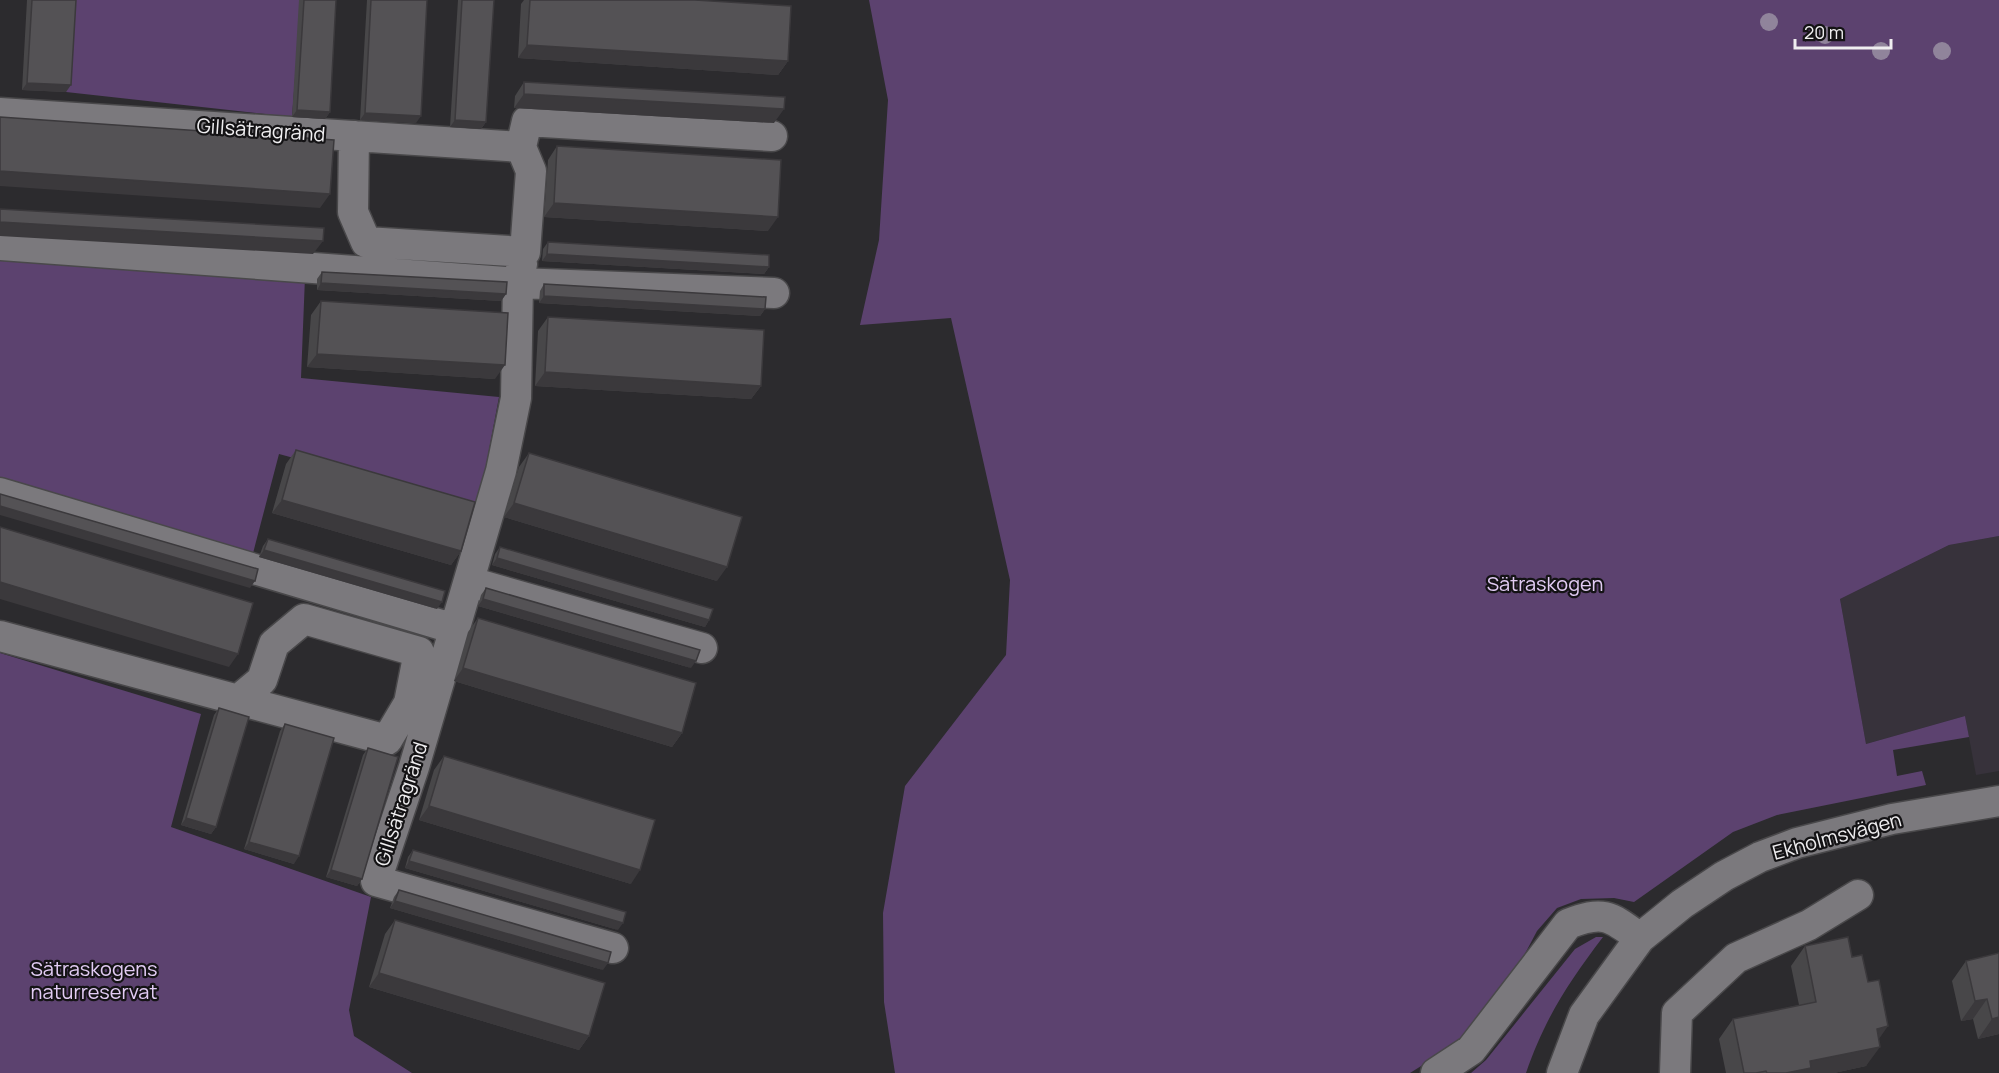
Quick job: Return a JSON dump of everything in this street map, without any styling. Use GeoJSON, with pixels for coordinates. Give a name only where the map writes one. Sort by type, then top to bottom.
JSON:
{"type":"FeatureCollection","features":[{"type":"Feature","properties":{"kind":"street","name":"Gillsätragränd"},"geometry":{"type":"LineString","coordinates":[[0,113],[521,147],[531,171],[525,252],[518,283],[516,398],[501,471],[470,582],[376,881],[613,948]]}},
{"type":"Feature","properties":{"kind":"street"},"geometry":{"type":"LineString","coordinates":[[521,147],[526,122],[772,136]]}},
{"type":"Feature","properties":{"kind":"street"},"geometry":{"type":"LineString","coordinates":[[354,136],[353,212],[366,243],[525,252]]}},
{"type":"Feature","properties":{"kind":"street"},"geometry":{"type":"LineString","coordinates":[[0,245],[518,283],[774,293]]}},
{"type":"Feature","properties":{"kind":"street"},"geometry":{"type":"LineString","coordinates":[[0,493],[455,629]]}},
{"type":"Feature","properties":{"kind":"street"},"geometry":{"type":"LineString","coordinates":[[470,582],[702,648]]}},
{"type":"Feature","properties":{"kind":"street","name":"Gillsätragränd"},"geometry":{"type":"LineString","coordinates":[[0,636],[238,700],[387,740],[409,703],[419,652],[304,619],[274,644],[262,680],[238,700]]}},
{"type":"Feature","properties":{"kind":"street","name":"Ekholmsvägen"},"geometry":{"type":"LineString","coordinates":[[1562,1073],[1584,1015],[1640,938],[1682,904],[1760,857],[1797,843],[1892,819],[1999,801]]}},
{"type":"Feature","properties":{"kind":"street"},"geometry":{"type":"LineString","coordinates":[[1675,1073],[1677,1013],[1736,958],[1809,925],[1858,895]]}},
{"type":"Feature","properties":{"kind":"street"},"geometry":{"type":"LineString","coordinates":[[1436,1073],[1471,1050],[1568,924],[1592,915],[1612,917],[1640,938]]}},
{"type":"Feature","properties":{"kind":"shaded area"},"geometry":{"type":"Polygon","coordinates":[[[1999,536],[1999,771],[1976,775],[1965,716],[1866,744],[1840,599],[1949,545],[1999,536]]]}},
{"type":"Feature","properties":{"kind":"green space"},"geometry":{"type":"Polygon","coordinates":[[[71,0],[301,0],[292,117],[66,92],[71,0]]]}},
{"type":"Feature","properties":{"kind":"green space","name":"Sätraskogen"},"geometry":{"type":"Polygon","coordinates":[[[869,0],[1999,0],[1999,536],[1949,545],[1840,599],[1866,744],[1965,716],[1969,737],[1893,750],[1897,776],[1922,771],[1926,785],[1777,815],[1733,832],[1634,902],[1614,898],[1581,899],[1557,908],[1537,931],[1520,963],[1461,1041],[1410,1073],[895,1073],[884,1002],[883,913],[905,786],[1006,655],[1010,580],[951,318],[860,325],[879,240],[888,100],[869,0]]]}},
{"type":"Feature","properties":{"kind":"green space"},"geometry":{"type":"Polygon","coordinates":[[[0,259],[305,277],[301,378],[499,397],[478,508],[279,454],[252,557],[0,482],[0,259]]]}},
{"type":"Feature","properties":{"kind":"green space","name":"Sätraskogens naturreservat"},"geometry":{"type":"Polygon","coordinates":[[[0,653],[201,714],[171,827],[371,897],[349,1010],[354,1036],[412,1073],[0,1073],[0,653]]]}},
{"type":"Feature","properties":{"kind":"green space"},"geometry":{"type":"Polygon","coordinates":[[[1596,937],[1603,937],[1558,1002],[1541,1035],[1526,1073],[1471,1073],[1486,1060],[1575,949],[1596,937]]]}},
{"type":"Feature","properties":{"kind":"building"},"geometry":{"type":"Polygon","coordinates":[[[32,0],[76,0],[71,85],[27,83],[32,0]]]}},
{"type":"Feature","properties":{"kind":"building"},"geometry":{"type":"Polygon","coordinates":[[[304,0],[336,0],[330,112],[297,110],[304,0]]]}},
{"type":"Feature","properties":{"kind":"building"},"geometry":{"type":"Polygon","coordinates":[[[371,0],[427,0],[421,116],[365,113],[371,0]]]}},
{"type":"Feature","properties":{"kind":"building"},"geometry":{"type":"Polygon","coordinates":[[[462,0],[494,0],[486,122],[455,120],[462,0]]]}},
{"type":"Feature","properties":{"kind":"building"},"geometry":{"type":"Polygon","coordinates":[[[530,0],[695,0],[791,6],[788,61],[527,45],[530,0]]]}},
{"type":"Feature","properties":{"kind":"building"},"geometry":{"type":"Polygon","coordinates":[[[524,82],[785,97],[784,109],[524,94],[524,82]]]}},
{"type":"Feature","properties":{"kind":"building"},"geometry":{"type":"Polygon","coordinates":[[[0,117],[334,140],[330,194],[0,171],[0,117]]]}},
{"type":"Feature","properties":{"kind":"building"},"geometry":{"type":"Polygon","coordinates":[[[557,146],[781,160],[778,217],[554,203],[557,146]]]}},
{"type":"Feature","properties":{"kind":"building"},"geometry":{"type":"Polygon","coordinates":[[[0,209],[324,228],[323,241],[0,222],[0,209]]]}},
{"type":"Feature","properties":{"kind":"building"},"geometry":{"type":"Polygon","coordinates":[[[548,242],[769,255],[769,267],[547,254],[548,242]]]}},
{"type":"Feature","properties":{"kind":"building"},"geometry":{"type":"Polygon","coordinates":[[[322,272],[507,282],[506,294],[321,283],[322,272]]]}},
{"type":"Feature","properties":{"kind":"building"},"geometry":{"type":"Polygon","coordinates":[[[544,284],[766,297],[765,309],[544,296],[544,284]]]}},
{"type":"Feature","properties":{"kind":"building"},"geometry":{"type":"Polygon","coordinates":[[[321,301],[508,313],[505,365],[317,354],[321,301]]]}},
{"type":"Feature","properties":{"kind":"building"},"geometry":{"type":"Polygon","coordinates":[[[548,317],[764,330],[761,386],[545,372],[548,317]]]}},
{"type":"Feature","properties":{"kind":"building"},"geometry":{"type":"Polygon","coordinates":[[[296,450],[475,502],[461,551],[282,500],[296,450]]]}},
{"type":"Feature","properties":{"kind":"building"},"geometry":{"type":"Polygon","coordinates":[[[529,453],[742,517],[727,567],[514,503],[529,453]]]}},
{"type":"Feature","properties":{"kind":"building"},"geometry":{"type":"Polygon","coordinates":[[[0,494],[258,569],[255,581],[0,506],[0,494]]]}},
{"type":"Feature","properties":{"kind":"building"},"geometry":{"type":"Polygon","coordinates":[[[0,527],[253,603],[238,654],[0,582],[0,527]]]}},
{"type":"Feature","properties":{"kind":"building"},"geometry":{"type":"Polygon","coordinates":[[[268,539],[445,591],[442,602],[264,550],[268,539]]]}},
{"type":"Feature","properties":{"kind":"building"},"geometry":{"type":"Polygon","coordinates":[[[500,547],[713,609],[709,620],[497,558],[500,547]]]}},
{"type":"Feature","properties":{"kind":"building"},"geometry":{"type":"Polygon","coordinates":[[[486,588],[700,650],[696,661],[483,599],[486,588]]]}},
{"type":"Feature","properties":{"kind":"building"},"geometry":{"type":"Polygon","coordinates":[[[478,618],[696,683],[682,733],[463,668],[478,618]]]}},
{"type":"Feature","properties":{"kind":"building"},"geometry":{"type":"Polygon","coordinates":[[[219,708],[249,717],[216,827],[186,818],[219,708]]]}},
{"type":"Feature","properties":{"kind":"building"},"geometry":{"type":"Polygon","coordinates":[[[285,724],[334,738],[299,856],[249,842],[285,724]]]}},
{"type":"Feature","properties":{"kind":"building"},"geometry":{"type":"Polygon","coordinates":[[[368,748],[398,757],[362,879],[331,870],[368,748]]]}},
{"type":"Feature","properties":{"kind":"building"},"geometry":{"type":"Polygon","coordinates":[[[444,756],[655,820],[640,870],[429,806],[444,756]]]}},
{"type":"Feature","properties":{"kind":"building"},"geometry":{"type":"Polygon","coordinates":[[[413,850],[626,912],[623,923],[409,861],[413,850]]]}},
{"type":"Feature","properties":{"kind":"building"},"geometry":{"type":"Polygon","coordinates":[[[399,890],[611,952],[608,963],[395,901],[399,890]]]}},
{"type":"Feature","properties":{"kind":"building"},"geometry":{"type":"Polygon","coordinates":[[[395,920],[605,983],[589,1036],[379,973],[395,920]]]}},
{"type":"Feature","properties":{"kind":"building"},"geometry":{"type":"Polygon","coordinates":[[[1848,937],[1852,957],[1862,955],[1868,982],[1879,980],[1888,1026],[1877,1029],[1880,1047],[1810,1061],[1811,1068],[1786,1073],[1767,1073],[1766,1071],[1744,1073],[1733,1019],[1816,1002],[1805,946],[1848,937]]]}},
{"type":"Feature","properties":{"kind":"building"},"geometry":{"type":"Polygon","coordinates":[[[1999,953],[1999,1017],[1992,1019],[1987,999],[1975,1001],[1966,961],[1999,953]]]}}]}
